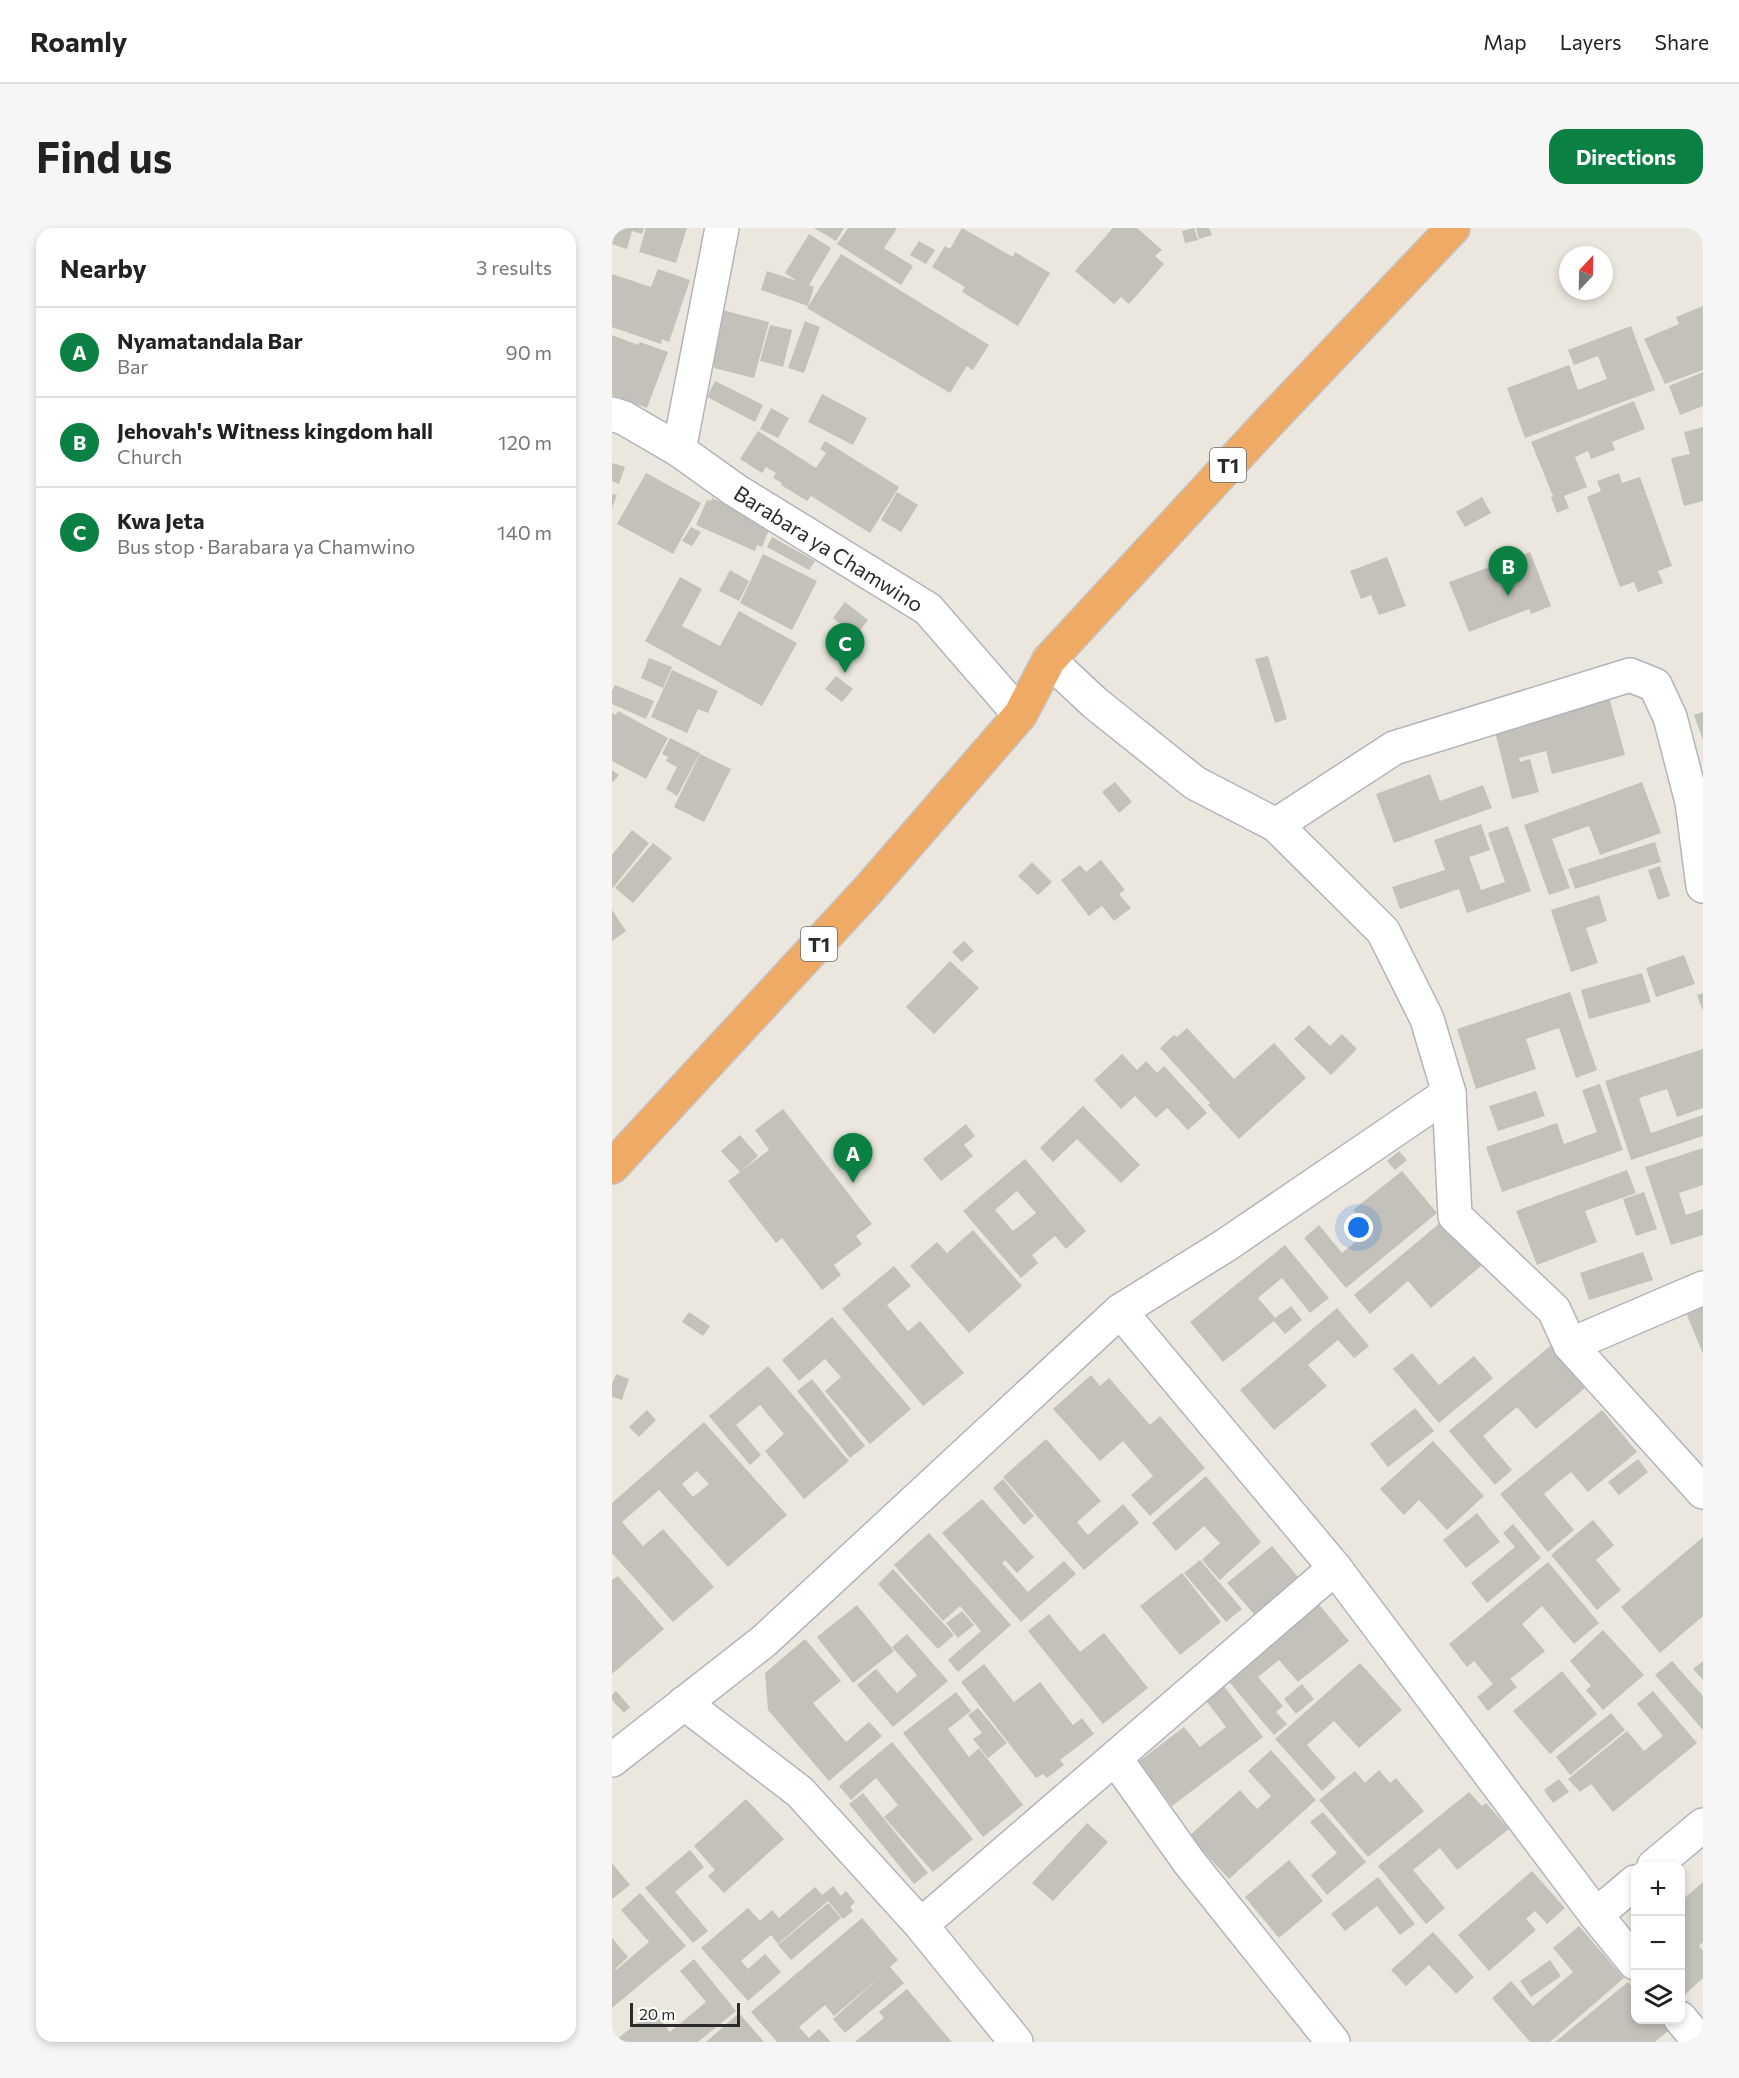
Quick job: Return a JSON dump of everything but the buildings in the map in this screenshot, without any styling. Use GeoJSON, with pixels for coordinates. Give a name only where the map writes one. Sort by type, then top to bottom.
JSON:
{"type":"FeatureCollection","features":[{"type":"Feature","properties":{"kind":"highway","name":"T1"},"geometry":{"type":"LineString","coordinates":[[612,1167],[868,890],[1020,715],[1049,660],[1266,424],[1453,228]]}},
{"type":"Feature","properties":{"kind":"street"},"geometry":{"type":"LineString","coordinates":[[679,450],[722,228]]}},
{"type":"Feature","properties":{"kind":"street","name":"Barabara ya Chamwino"},"geometry":{"type":"LineString","coordinates":[[612,414],[624,418],[679,450],[735,490],[928,609],[1020,715]]}},
{"type":"Feature","properties":{"kind":"street"},"geometry":{"type":"LineString","coordinates":[[1049,660],[1095,704],[1195,783],[1276,825],[1383,931],[1427,1019],[1449,1093],[1455,1216],[1554,1310],[1570,1345],[1703,1492]]}},
{"type":"Feature","properties":{"kind":"street"},"geometry":{"type":"LineString","coordinates":[[1276,825],[1394,748],[1630,675],[1655,685],[1670,717],[1692,802],[1703,886]]}},
{"type":"Feature","properties":{"kind":"street"},"geometry":{"type":"LineString","coordinates":[[612,1760],[765,1641],[1120,1311],[1226,1245],[1449,1093]]}},
{"type":"Feature","properties":{"kind":"street"},"geometry":{"type":"LineString","coordinates":[[1570,1345],[1703,1288]]}},
{"type":"Feature","properties":{"kind":"street"},"geometry":{"type":"LineString","coordinates":[[1120,1311],[1335,1568],[1596,1915],[1631,1958]]}},
{"type":"Feature","properties":{"kind":"street"},"geometry":{"type":"LineString","coordinates":[[921,1925],[1335,1568]]}},
{"type":"Feature","properties":{"kind":"street"},"geometry":{"type":"LineString","coordinates":[[684,1703],[800,1792],[921,1925],[1016,2042]]}},
{"type":"Feature","properties":{"kind":"street"},"geometry":{"type":"LineString","coordinates":[[1115,1758],[1189,1862],[1322,2038]]}},
{"type":"Feature","properties":{"kind":"street"},"geometry":{"type":"LineString","coordinates":[[1659,1862],[1703,1826]]}},
{"type":"Feature","properties":{"kind":"street"},"geometry":{"type":"LineString","coordinates":[[1596,1915],[1631,1885]]}},
{"type":"Feature","properties":{"kind":"street"},"geometry":{"type":"LineString","coordinates":[[1685,2024],[1700,2042]]}},
{"type":"Feature","properties":{"kind":"place","name":"Jehovah's Witness kingdom hall"},"geometry":{"type":"Point","coordinates":[1508,596]}},
{"type":"Feature","properties":{"kind":"place","name":"Kwa Jeta"},"geometry":{"type":"Point","coordinates":[845,673]}},
{"type":"Feature","properties":{"kind":"place","name":"Nyamatandala Bar"},"geometry":{"type":"Point","coordinates":[853,1183]}}]}
